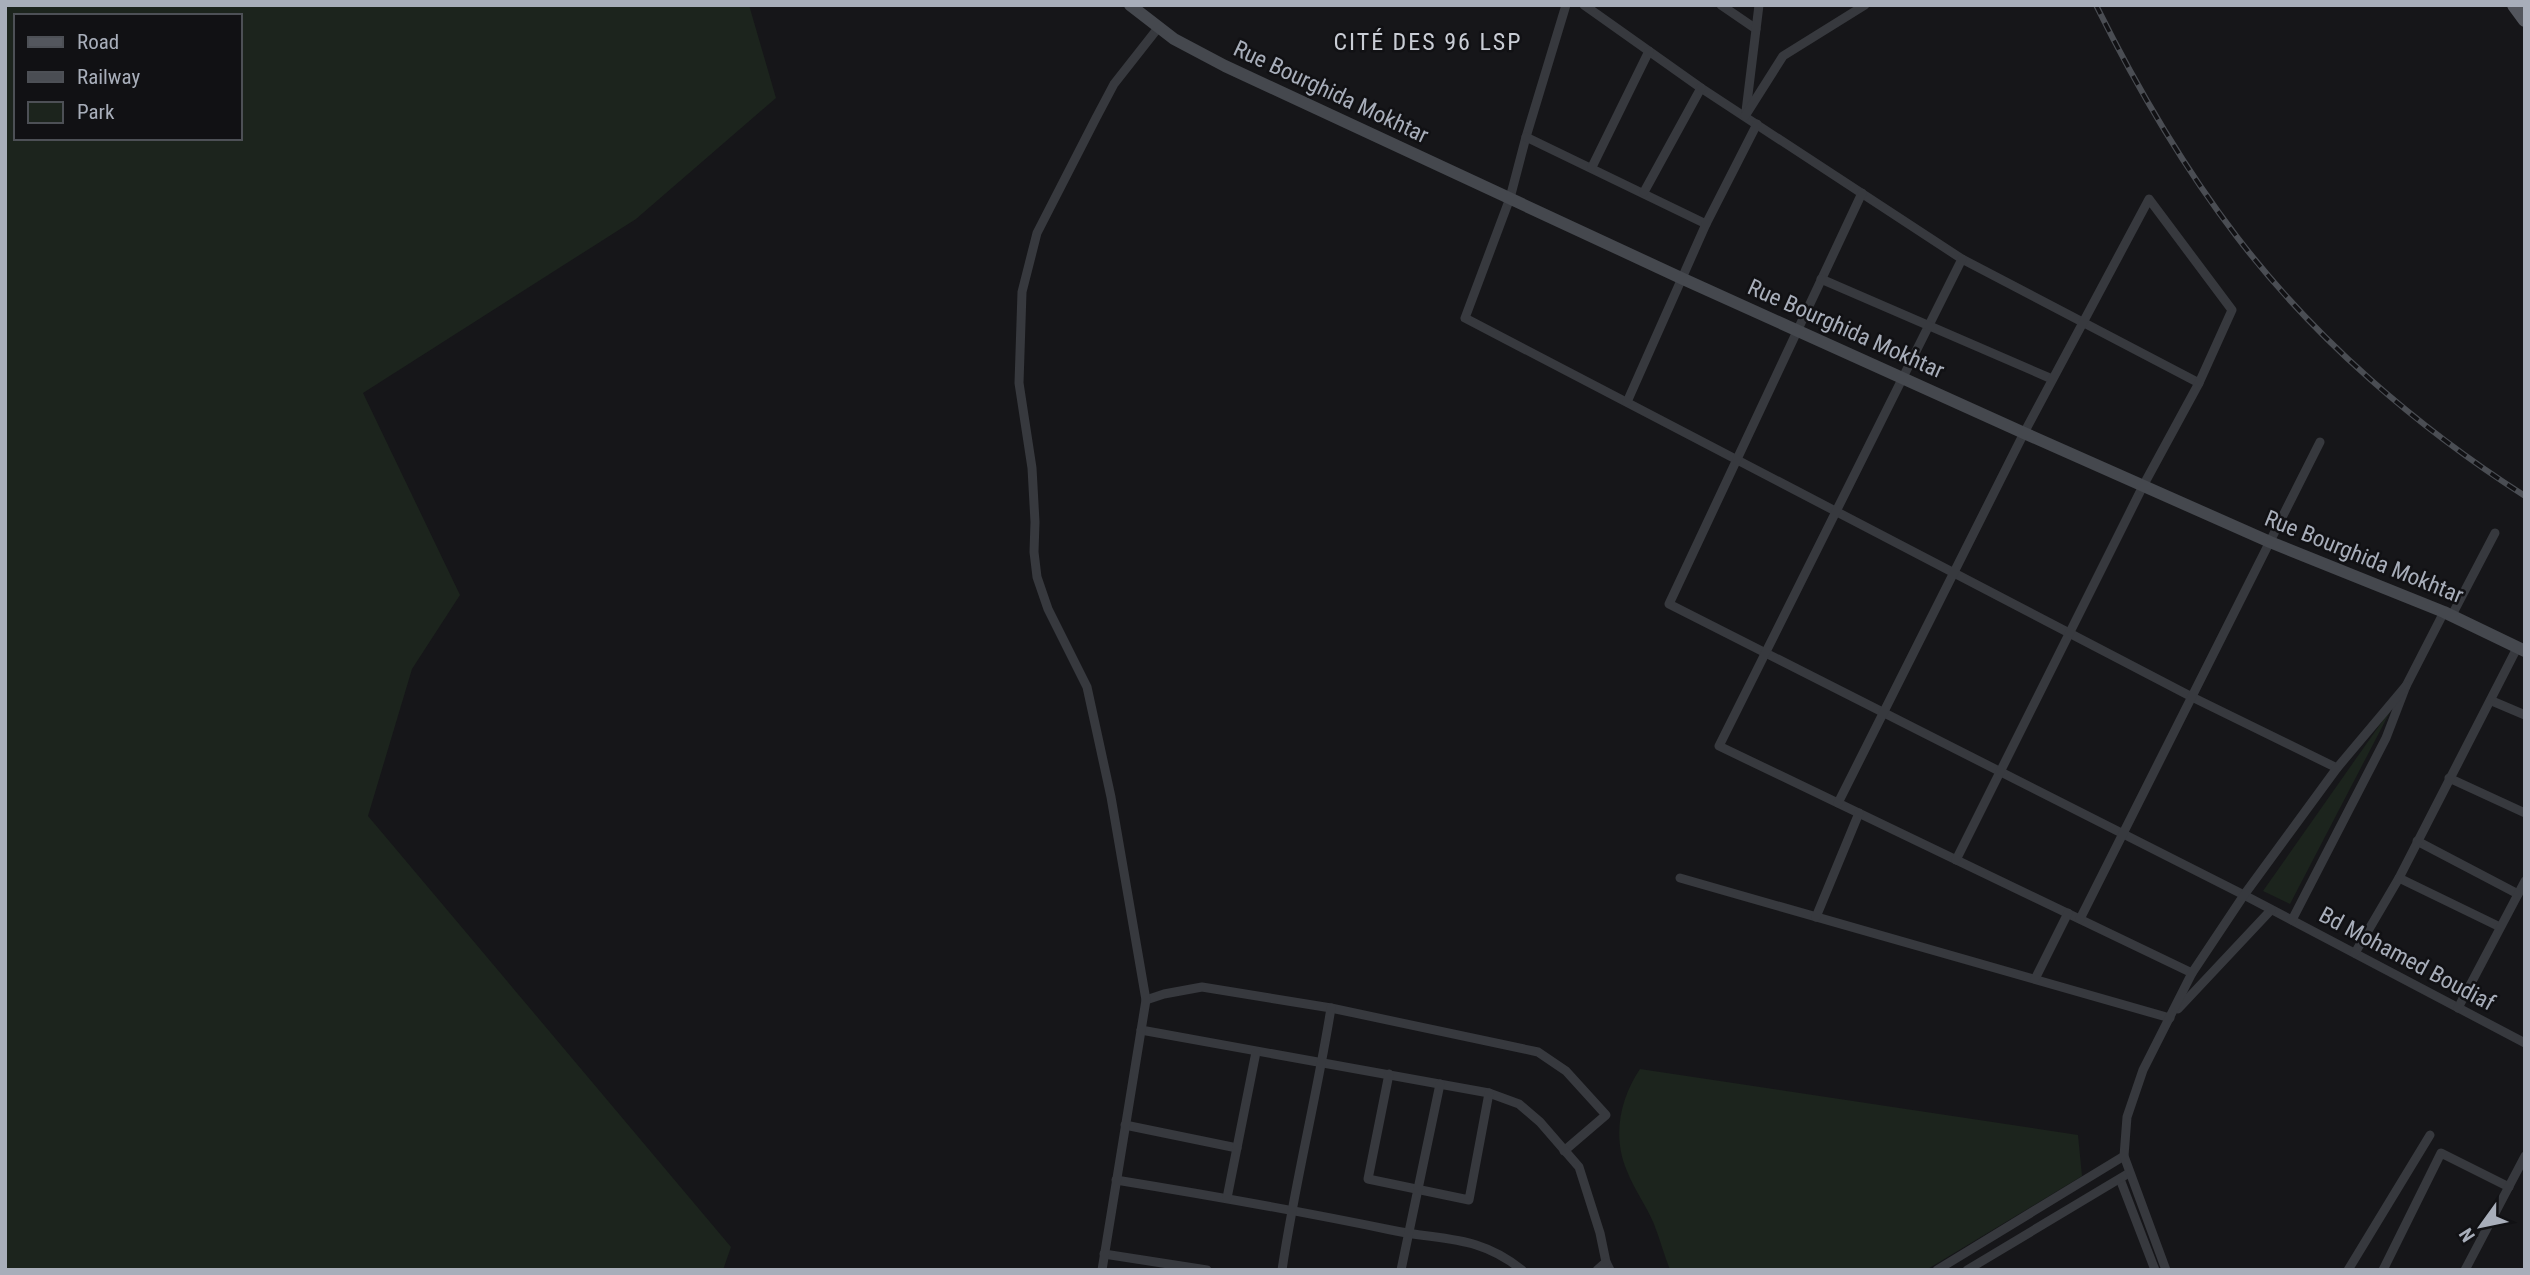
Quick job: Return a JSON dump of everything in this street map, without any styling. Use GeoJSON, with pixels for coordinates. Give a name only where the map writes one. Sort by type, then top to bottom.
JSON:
{"type":"FeatureCollection","features":[{"type":"Feature","properties":{"kind":"main road","name":"Rue Bourghida Mokhtar"},"geometry":{"type":"LineString","coordinates":[[1130,5],[1183,44],[1259,82],[1681,278],[2143,486],[2270,542],[2448,614],[2521,649]]}},
{"type":"Feature","properties":{"kind":"main road"},"geometry":{"type":"LineString","coordinates":[[2514,5],[2525,20]]}},
{"type":"Feature","properties":{"kind":"street"},"geometry":{"type":"LineString","coordinates":[[1566,5],[1510,198],[1465,318],[2069,633],[2337,768]]}},
{"type":"Feature","properties":{"kind":"street"},"geometry":{"type":"LineString","coordinates":[[1584,5],[1701,88],[1962,259],[2199,383]]}},
{"type":"Feature","properties":{"kind":"street"},"geometry":{"type":"LineString","coordinates":[[1721,5],[1756,29]]}},
{"type":"Feature","properties":{"kind":"street"},"geometry":{"type":"LineString","coordinates":[[1745,116],[1759,5]]}},
{"type":"Feature","properties":{"kind":"street"},"geometry":{"type":"LineString","coordinates":[[1745,116],[1783,56],[1866,5]]}},
{"type":"Feature","properties":{"kind":"street"},"geometry":{"type":"LineString","coordinates":[[1102,1270],[1146,1000],[1111,797],[1087,687],[1048,609],[1037,577],[1032,468],[1019,383],[1023,292],[1037,233],[1114,84],[1158,28]]}},
{"type":"Feature","properties":{"kind":"street"},"geometry":{"type":"LineString","coordinates":[[1592,167],[1649,51]]}},
{"type":"Feature","properties":{"kind":"street"},"geometry":{"type":"LineString","coordinates":[[1644,192],[1701,88]]}},
{"type":"Feature","properties":{"kind":"street"},"geometry":{"type":"LineString","coordinates":[[1627,402],[1706,224],[1757,124]]}},
{"type":"Feature","properties":{"kind":"street"},"geometry":{"type":"LineString","coordinates":[[1526,136],[1706,224]]}},
{"type":"Feature","properties":{"kind":"street"},"geometry":{"type":"LineString","coordinates":[[1737,459],[1862,193]]}},
{"type":"Feature","properties":{"kind":"street"},"geometry":{"type":"LineString","coordinates":[[1838,803],[2024,433],[2149,199],[2232,310],[2199,383],[2143,486],[1956,860]]}},
{"type":"Feature","properties":{"kind":"street"},"geometry":{"type":"LineString","coordinates":[[1962,259],[1719,746],[2192,973]]}},
{"type":"Feature","properties":{"kind":"street"},"geometry":{"type":"LineString","coordinates":[[1821,279],[2052,379]]}},
{"type":"Feature","properties":{"kind":"street"},"geometry":{"type":"LineString","coordinates":[[2080,919],[2320,442]]}},
{"type":"Feature","properties":{"kind":"street","name":"Bd Mohamed Boudiaf"},"geometry":{"type":"LineString","coordinates":[[1737,459],[1669,604],[2244,895],[2525,1043]]}},
{"type":"Feature","properties":{"kind":"street"},"geometry":{"type":"LineString","coordinates":[[2292,920],[2386,738],[2406,686],[2496,533]]}},
{"type":"Feature","properties":{"kind":"street"},"geometry":{"type":"LineString","coordinates":[[2355,953],[2399,878],[2449,778],[2521,649]]}},
{"type":"Feature","properties":{"kind":"street"},"geometry":{"type":"LineString","coordinates":[[2155,1270],[2124,1176],[2127,1117],[2143,1070],[2192,973],[2244,895],[2337,768],[2406,686]]}},
{"type":"Feature","properties":{"kind":"street"},"geometry":{"type":"LineString","coordinates":[[2492,701],[2525,715]]}},
{"type":"Feature","properties":{"kind":"street"},"geometry":{"type":"LineString","coordinates":[[2449,778],[2525,813]]}},
{"type":"Feature","properties":{"kind":"street"},"geometry":{"type":"LineString","coordinates":[[1816,916],[1859,813]]}},
{"type":"Feature","properties":{"kind":"street"},"geometry":{"type":"LineString","coordinates":[[2417,841],[2518,894]]}},
{"type":"Feature","properties":{"kind":"street"},"geometry":{"type":"LineString","coordinates":[[1680,878],[2170,1018]]}},
{"type":"Feature","properties":{"kind":"street"},"geometry":{"type":"LineString","coordinates":[[2399,878],[2500,927]]}},
{"type":"Feature","properties":{"kind":"street"},"geometry":{"type":"LineString","coordinates":[[2458,1007],[2525,881]]}},
{"type":"Feature","properties":{"kind":"street"},"geometry":{"type":"LineString","coordinates":[[2170,1018],[2271,910]]}},
{"type":"Feature","properties":{"kind":"street"},"geometry":{"type":"LineString","coordinates":[[2035,979],[2068,913]]}},
{"type":"Feature","properties":{"kind":"street"},"geometry":{"type":"LineString","coordinates":[[1146,1000],[1202,988],[1331,1008],[1538,1052],[1566,1071],[1606,1115],[1564,1151]]}},
{"type":"Feature","properties":{"kind":"street"},"geometry":{"type":"LineString","coordinates":[[1282,1270],[1291,1209],[1331,1008]]}},
{"type":"Feature","properties":{"kind":"street"},"geometry":{"type":"LineString","coordinates":[[1140,1030],[1489,1093],[1519,1104],[1540,1122],[1579,1167],[1608,1266],[1597,1270]]}},
{"type":"Feature","properties":{"kind":"street"},"geometry":{"type":"LineString","coordinates":[[1227,1198],[1256,1052]]}},
{"type":"Feature","properties":{"kind":"street"},"geometry":{"type":"LineString","coordinates":[[1390,1074],[1368,1178],[1469,1200],[1489,1093]]}},
{"type":"Feature","properties":{"kind":"street"},"geometry":{"type":"LineString","coordinates":[[1401,1270],[1440,1084]]}},
{"type":"Feature","properties":{"kind":"street"},"geometry":{"type":"LineString","coordinates":[[1125,1125],[1237,1148]]}},
{"type":"Feature","properties":{"kind":"street"},"geometry":{"type":"LineString","coordinates":[[2348,1270],[2430,1135]]}},
{"type":"Feature","properties":{"kind":"street"},"geometry":{"type":"LineString","coordinates":[[2384,1270],[2441,1153],[2509,1186]]}},
{"type":"Feature","properties":{"kind":"street"},"geometry":{"type":"LineString","coordinates":[[1937,1270],[2124,1156]]}},
{"type":"Feature","properties":{"kind":"street"},"geometry":{"type":"LineString","coordinates":[[2470,1268],[2525,1156]]}},
{"type":"Feature","properties":{"kind":"street"},"geometry":{"type":"LineString","coordinates":[[1967,1270],[2124,1176]]}},
{"type":"Feature","properties":{"kind":"street"},"geometry":{"type":"LineString","coordinates":[[2124,1176],[2166,1270]]}},
{"type":"Feature","properties":{"kind":"street"},"geometry":{"type":"LineString","coordinates":[[1115,1180],[1291,1209],[1408,1234],[1464,1240],[1507,1258],[1522,1270]]}},
{"type":"Feature","properties":{"kind":"street"},"geometry":{"type":"LineString","coordinates":[[1104,1254],[1207,1270]]}},
{"type":"Feature","properties":{"kind":"green space"},"geometry":{"type":"Polygon","coordinates":[[[5,5],[749,5],[776,98],[636,219],[363,393],[460,595],[412,669],[368,816],[731,1247],[723,1270],[5,1270],[5,5]]]}},
{"type":"Feature","properties":{"kind":"green space"},"geometry":{"type":"Polygon","coordinates":[[[2393,706],[2290,904],[2263,891],[2393,706]]]}},
{"type":"Feature","properties":{"kind":"green space"},"geometry":{"type":"Polygon","coordinates":[[[1640,1069],[2078,1135],[2082,1176],[1926,1270],[1670,1270],[1654,1224],[1627,1171],[1620,1145],[1623,1105],[1640,1069]]]}},
{"type":"Feature","properties":{"kind":"railway"},"geometry":{"type":"LineString","coordinates":[[2096,5],[2127,65],[2179,153],[2217,210],[2267,275],[2334,346],[2407,411],[2445,441],[2525,496]]}},
{"type":"Feature","properties":{"kind":"district","name":"CITÉ DES 96 LSP"},"geometry":{"type":"Point","coordinates":[1428,42]}}]}
